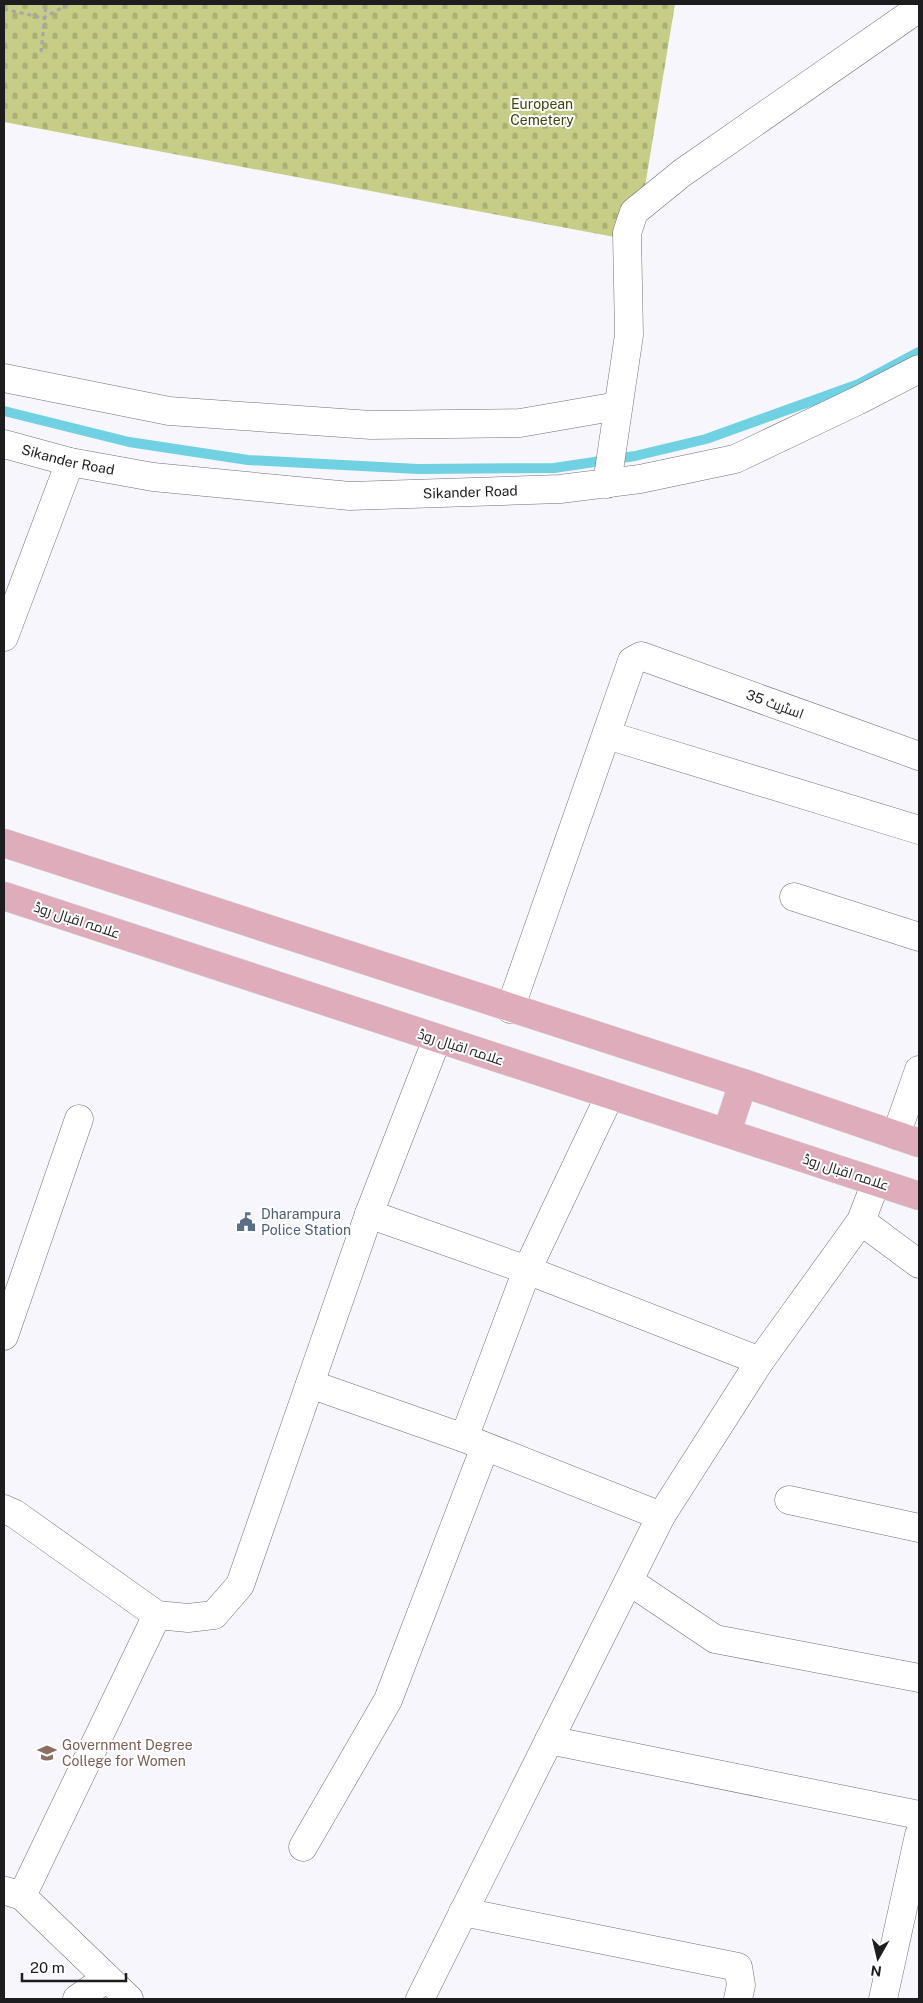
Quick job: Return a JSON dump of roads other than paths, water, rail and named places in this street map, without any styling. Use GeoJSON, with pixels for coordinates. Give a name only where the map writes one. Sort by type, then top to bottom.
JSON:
{"type":"FeatureCollection","features":[{"type":"Feature","properties":{"kind":"main road"},"geometry":{"type":"LineString","coordinates":[[4,843],[510,1009],[743,1083],[908,1139]]}},
{"type":"Feature","properties":{"kind":"main road","name":"علامہ اقبال روڈ"},"geometry":{"type":"LineString","coordinates":[[4,896],[919,1196]]}},
{"type":"Feature","properties":{"kind":"main road"},"geometry":{"type":"LineString","coordinates":[[727,1132],[743,1083]]}},
{"type":"Feature","properties":{"kind":"street"},"geometry":{"type":"LineString","coordinates":[[607,484],[629,335],[627,233],[634,212],[682,173],[919,8]]}},
{"type":"Feature","properties":{"kind":"street","name":"Sikander Road"},"geometry":{"type":"LineString","coordinates":[[4,444],[70,462],[153,477],[350,496],[560,489],[640,479],[735,459],[857,401],[919,369]]}},
{"type":"Feature","properties":{"kind":"street"},"geometry":{"type":"LineString","coordinates":[[4,378],[169,412],[371,425],[520,423],[618,406]]}},
{"type":"Feature","properties":{"kind":"street"},"geometry":{"type":"LineString","coordinates":[[4,637],[70,462]]}},
{"type":"Feature","properties":{"kind":"street","name":"اسٹریٹ 35"},"geometry":{"type":"LineString","coordinates":[[607,735],[632,661],[641,656],[919,756]]}},
{"type":"Feature","properties":{"kind":"street"},"geometry":{"type":"LineString","coordinates":[[510,1009],[607,735],[919,830]]}},
{"type":"Feature","properties":{"kind":"street"},"geometry":{"type":"LineString","coordinates":[[794,897],[919,937]]}},
{"type":"Feature","properties":{"kind":"street"},"geometry":{"type":"LineString","coordinates":[[4,1509],[15,1514],[157,1615],[188,1618],[214,1615],[240,1585],[369,1214],[437,1039]]}},
{"type":"Feature","properties":{"kind":"street"},"geometry":{"type":"LineString","coordinates":[[908,1139],[919,1070]]}},
{"type":"Feature","properties":{"kind":"street"},"geometry":{"type":"LineString","coordinates":[[302,1847],[388,1700],[475,1443],[527,1270],[610,1095]]}},
{"type":"Feature","properties":{"kind":"street"},"geometry":{"type":"LineString","coordinates":[[4,1336],[79,1119]]}},
{"type":"Feature","properties":{"kind":"street"},"geometry":{"type":"LineString","coordinates":[[420,1999],[661,1516],[760,1361],[861,1221],[876,1182]]}},
{"type":"Feature","properties":{"kind":"street"},"geometry":{"type":"LineString","coordinates":[[369,1214],[527,1270],[760,1361]]}},
{"type":"Feature","properties":{"kind":"street"},"geometry":{"type":"LineString","coordinates":[[861,1221],[919,1264]]}},
{"type":"Feature","properties":{"kind":"street"},"geometry":{"type":"LineString","coordinates":[[310,1384],[475,1443],[661,1516]]}},
{"type":"Feature","properties":{"kind":"street"},"geometry":{"type":"LineString","coordinates":[[789,1500],[919,1528]]}},
{"type":"Feature","properties":{"kind":"street"},"geometry":{"type":"LineString","coordinates":[[629,1581],[715,1639],[919,1678]]}},
{"type":"Feature","properties":{"kind":"street"},"geometry":{"type":"LineString","coordinates":[[129,1999],[13,1893],[157,1615]]}},
{"type":"Feature","properties":{"kind":"street"},"geometry":{"type":"LineString","coordinates":[[549,1740],[919,1815]]}},
{"type":"Feature","properties":{"kind":"street"},"geometry":{"type":"LineString","coordinates":[[883,1999],[919,1835]]}},
{"type":"Feature","properties":{"kind":"street"},"geometry":{"type":"LineString","coordinates":[[463,1912],[738,1967],[741,1985],[738,1999]]}},
{"type":"Feature","properties":{"kind":"street"},"geometry":{"type":"LineString","coordinates":[[77,1999],[107,1978]]}},
{"type":"Feature","properties":{"kind":"waterway"},"geometry":{"type":"LineString","coordinates":[[4,411],[129,442],[248,460],[418,469],[554,468],[635,456],[706,439],[859,384],[919,352]]}},
{"type":"Feature","properties":{"kind":"place","name":"Dharampura Police Station"},"geometry":{"type":"Point","coordinates":[246,1222]}},
{"type":"Feature","properties":{"kind":"place","name":"Government Degree College for Women"},"geometry":{"type":"Point","coordinates":[47,1753]}},
{"type":"Feature","properties":{"kind":"park label","name":"European Cemetery"},"geometry":{"type":"Point","coordinates":[542,112]}}]}
